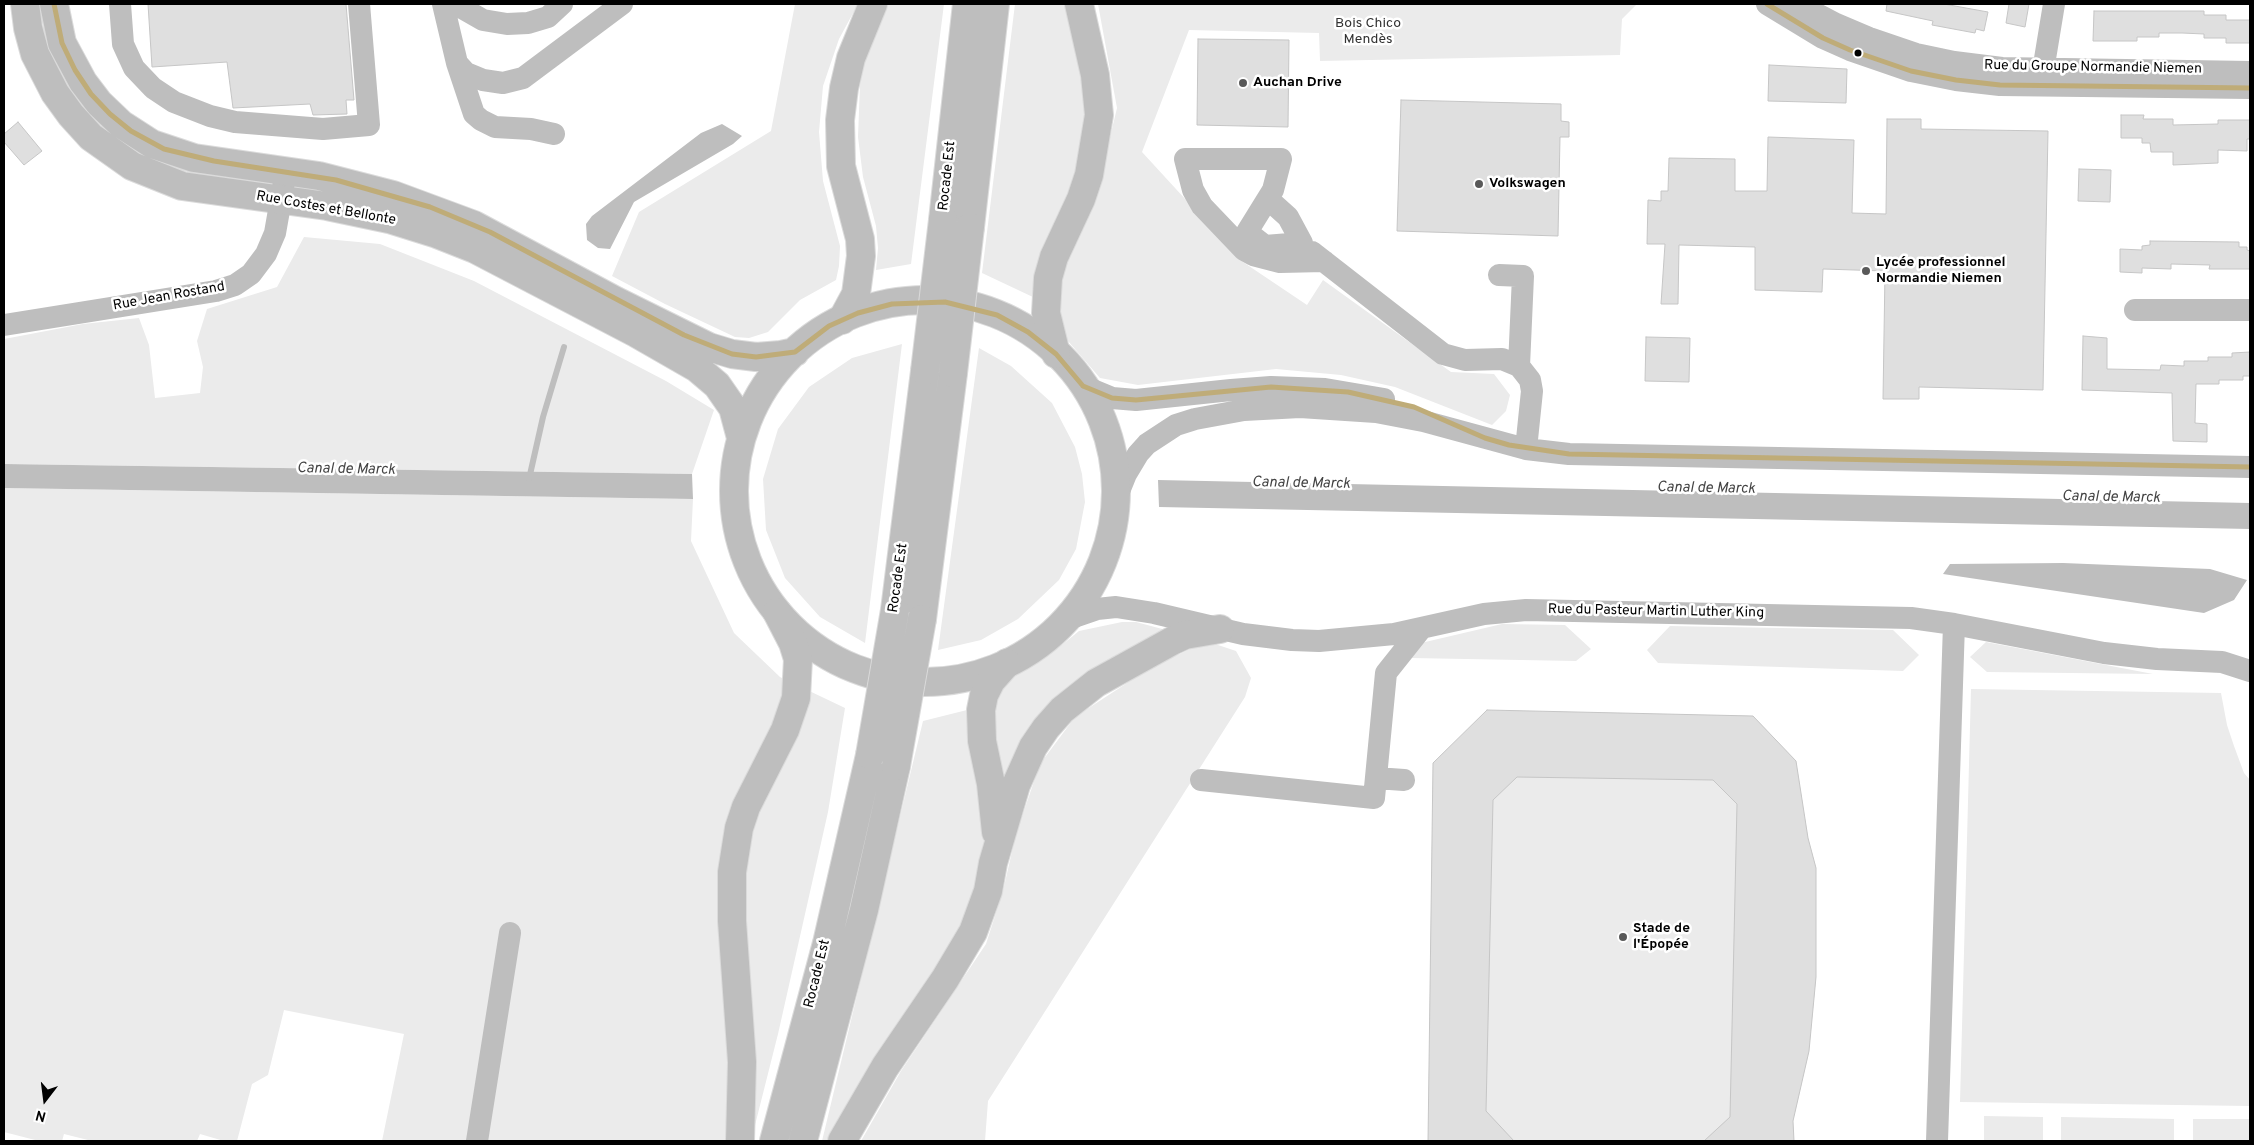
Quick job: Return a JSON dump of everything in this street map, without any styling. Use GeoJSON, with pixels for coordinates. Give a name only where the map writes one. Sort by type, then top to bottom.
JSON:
{"type":"FeatureCollection","features":[{"type":"Feature","properties":{"kind":"main road","name":"Rue Costes et Bellonte"},"geometry":{"type":"LineString","coordinates":[[25,4],[31,41],[47,80],[71,116],[91,137],[111,153],[138,169],[182,186],[281,199],[389,219],[443,236],[487,255],[636,333],[697,368],[708,376],[723,393],[736,417],[741,438]]}},
{"type":"Feature","properties":{"kind":"main road","name":"Rue Costes et Bellonte"},"geometry":{"type":"LineString","coordinates":[[54,4],[58,30],[75,70],[99,103],[131,131],[152,144],[178,154],[214,161],[285,170],[328,178],[417,202],[474,225],[616,301],[709,346],[732,354],[756,357],[794,352]]}},
{"type":"Feature","properties":{"kind":"main road"},"geometry":{"type":"LineString","coordinates":[[842,320],[856,294],[861,256],[860,239],[842,166],[840,120],[844,88],[851,58],[873,4]]}},
{"type":"Feature","properties":{"kind":"main road","name":"Rocade Est"},"geometry":{"type":"LineString","coordinates":[[774,1141],[827,943],[870,755],[895,610],[943,220],[967,4]]}},
{"type":"Feature","properties":{"kind":"main road","name":"Rocade Est"},"geometry":{"type":"LineString","coordinates":[[804,1141],[864,910],[896,766],[922,619],[953,373],[995,4]]}},
{"type":"Feature","properties":{"kind":"main road"},"geometry":{"type":"LineString","coordinates":[[1056,354],[1046,313],[1048,278],[1054,257],[1081,199],[1089,175],[1099,115],[1095,75],[1079,4]]}},
{"type":"Feature","properties":{"kind":"main road"},"geometry":{"type":"LineString","coordinates":[[928,301],[963,305],[1013,323],[1056,354],[1083,386],[1098,412],[1108,441],[1114,471],[1115,501],[1112,528],[1103,559],[1087,592],[1065,620],[1038,645],[1007,663],[973,676],[955,680],[919,682],[866,673],[832,658],[802,638],[766,598],[750,568],[739,535],[734,501],[734,484],[741,438],[752,411],[766,385],[794,352],[817,334],[842,320],[892,304],[928,301]]}},
{"type":"Feature","properties":{"kind":"main road"},"geometry":{"type":"LineString","coordinates":[[740,1141],[742,1062],[732,920],[732,872],[739,828],[746,807],[785,730],[796,698],[798,659],[793,642],[777,612]]}},
{"type":"Feature","properties":{"kind":"main road"},"geometry":{"type":"LineString","coordinates":[[842,1141],[885,1067],[962,953],[982,911],[1014,792],[1026,762],[1046,728],[1062,710],[1096,683],[1185,635],[1220,629]]}},
{"type":"Feature","properties":{"kind":"main road"},"geometry":{"type":"LineString","coordinates":[[994,863],[995,807],[982,742],[981,710],[984,695],[991,680],[1007,663]]}},
{"type":"Feature","properties":{"kind":"street"},"geometry":{"type":"LineString","coordinates":[[120,4],[123,44],[134,68],[153,88],[174,102],[210,116],[235,122],[323,129],[369,125],[359,4]]}},
{"type":"Feature","properties":{"kind":"street"},"geometry":{"type":"LineString","coordinates":[[443,4],[457,63],[474,114],[495,127],[531,129],[554,134]]}},
{"type":"Feature","properties":{"kind":"street"},"geometry":{"type":"LineString","coordinates":[[455,4],[483,20],[507,24],[528,23],[548,17],[562,4]]}},
{"type":"Feature","properties":{"kind":"street"},"geometry":{"type":"LineString","coordinates":[[457,63],[466,73],[483,80],[503,83],[523,78],[622,4]]}},
{"type":"Feature","properties":{"kind":"street","name":"Rue du Groupe Normandie Niemen"},"geometry":{"type":"LineString","coordinates":[[1767,4],[1836,44],[1911,71],[1985,84],[2041,78],[2250,72]]}},
{"type":"Feature","properties":{"kind":"street","name":"Rue du Groupe Normandie Niemen"},"geometry":{"type":"LineString","coordinates":[[1798,4],[1852,31],[1916,54],[2041,78],[2250,88]]}},
{"type":"Feature","properties":{"kind":"street"},"geometry":{"type":"LineString","coordinates":[[2041,78],[2054,4]]}},
{"type":"Feature","properties":{"kind":"street"},"geometry":{"type":"LineString","coordinates":[[1302,243],[1270,239],[1260,212],[1276,183],[1281,159],[1185,159],[1194,190],[1202,206],[1244,250],[1260,258],[1280,262],[1324,261]]}},
{"type":"Feature","properties":{"kind":"street","name":"Rue Jean Rostand"},"geometry":{"type":"LineString","coordinates":[[4,326],[216,290],[235,284],[251,274],[266,254],[275,233],[285,170]]}},
{"type":"Feature","properties":{"kind":"street"},"geometry":{"type":"LineString","coordinates":[[1260,212],[1288,217],[1302,243],[1443,354],[1465,360],[1502,359],[1519,366],[1530,380],[1532,391],[1526,449]]}},
{"type":"Feature","properties":{"kind":"street"},"geometry":{"type":"LineString","coordinates":[[1499,275],[1523,276],[1519,366]]}},
{"type":"Feature","properties":{"kind":"street"},"geometry":{"type":"LineString","coordinates":[[2135,310],[2250,310]]}},
{"type":"Feature","properties":{"kind":"street"},"geometry":{"type":"LineString","coordinates":[[1083,386],[1112,398],[1136,400],[1270,387],[1348,392],[1414,407],[1485,438]]}},
{"type":"Feature","properties":{"kind":"street"},"geometry":{"type":"LineString","coordinates":[[1115,501],[1132,463],[1147,444],[1176,426],[1218,414],[1280,408],[1352,409],[1423,421],[1526,449],[1548,452],[1614,455],[2250,466]]}},
{"type":"Feature","properties":{"kind":"street","name":"Rue du Pasteur Martin Luther King"},"geometry":{"type":"LineString","coordinates":[[1065,620],[1082,613],[1116,607],[1154,612],[1220,629],[1268,638],[1319,640],[1367,638],[1484,614],[1526,610],[1880,617],[1954,624],[2104,653],[2157,659],[2222,662],[2250,671]]}},
{"type":"Feature","properties":{"kind":"street"},"geometry":{"type":"LineString","coordinates":[[1937,1141],[1954,624]]}},
{"type":"Feature","properties":{"kind":"street"},"geometry":{"type":"LineString","coordinates":[[1201,780],[1374,798],[1386,673],[1421,628]]}},
{"type":"Feature","properties":{"kind":"street"},"geometry":{"type":"LineString","coordinates":[[1376,778],[1404,780]]}},
{"type":"Feature","properties":{"kind":"street"},"geometry":{"type":"LineString","coordinates":[[477,1141],[510,933]]}},
{"type":"Feature","properties":{"kind":"green space"},"geometry":{"type":"Polygon","coordinates":[[[795,4],[858,4],[839,39],[823,86],[819,132],[823,181],[840,246],[839,266],[836,280],[800,300],[768,332],[749,338],[735,337],[665,304],[612,276],[639,212],[771,131],[795,4]]]}},
{"type":"Feature","properties":{"kind":"green space"},"geometry":{"type":"Polygon","coordinates":[[[887,4],[944,4],[911,264],[876,270],[878,248],[876,226],[863,177],[858,137],[860,85],[868,42],[887,4]]]}},
{"type":"Feature","properties":{"kind":"green space"},"geometry":{"type":"Polygon","coordinates":[[[1015,4],[1070,4],[1090,124],[1085,161],[1035,298],[982,273],[1015,4]]]}},
{"type":"Feature","properties":{"kind":"green space","name":"Bois Chico Mendès"},"geometry":{"type":"Polygon","coordinates":[[[1098,4],[1637,4],[1622,19],[1620,55],[1320,61],[1319,33],[1189,30],[1142,152],[1243,262],[1307,305],[1323,280],[1451,372],[1494,374],[1510,395],[1506,411],[1492,425],[1395,387],[1341,375],[1276,369],[1138,385],[1100,378],[1062,334],[1056,292],[1069,251],[1100,179],[1117,108],[1098,4]]]}},
{"type":"Feature","properties":{"kind":"green space"},"geometry":{"type":"Polygon","coordinates":[[[304,237],[380,244],[474,281],[666,381],[714,410],[692,474],[4,464],[4,339],[83,324],[139,318],[149,345],[155,398],[200,393],[203,367],[197,341],[207,309],[277,287],[304,237]]]}},
{"type":"Feature","properties":{"kind":"green space"},"geometry":{"type":"Polygon","coordinates":[[[902,344],[865,643],[820,617],[785,578],[766,530],[763,479],[778,429],[809,387],[852,358],[902,344]]]}},
{"type":"Feature","properties":{"kind":"green space"},"geometry":{"type":"Polygon","coordinates":[[[979,348],[1011,366],[1052,403],[1075,447],[1082,474],[1085,502],[1076,549],[1059,580],[1018,619],[981,640],[938,650],[979,348]]]}},
{"type":"Feature","properties":{"kind":"green space"},"geometry":{"type":"Polygon","coordinates":[[[4,488],[693,499],[691,541],[734,633],[780,677],[845,708],[828,812],[778,1034],[751,1141],[382,1141],[404,1034],[284,1010],[268,1075],[252,1084],[237,1141],[224,1141],[200,1134],[197,1141],[92,1141],[64,1134],[62,1141],[39,1141],[4,1132],[4,488]]]}},
{"type":"Feature","properties":{"kind":"green space"},"geometry":{"type":"Polygon","coordinates":[[[1122,622],[1136,622],[1166,630],[1111,666],[1007,790],[999,773],[990,708],[1006,682],[1079,631],[1122,622]]]}},
{"type":"Feature","properties":{"kind":"green space"},"geometry":{"type":"Polygon","coordinates":[[[1502,624],[1565,625],[1591,649],[1576,661],[1411,658],[1421,643],[1502,624]]]}},
{"type":"Feature","properties":{"kind":"green space"},"geometry":{"type":"Polygon","coordinates":[[[1670,626],[1893,630],[1919,655],[1903,671],[1658,663],[1647,650],[1670,626]]]}},
{"type":"Feature","properties":{"kind":"green space"},"geometry":{"type":"Polygon","coordinates":[[[1986,642],[2153,674],[1987,672],[1970,657],[1986,642]]]}},
{"type":"Feature","properties":{"kind":"green space"},"geometry":{"type":"Polygon","coordinates":[[[1215,644],[1236,651],[1251,678],[1245,697],[988,1101],[985,1141],[861,1141],[901,1071],[986,944],[1003,891],[1016,834],[1040,764],[1075,717],[1147,670],[1196,646],[1215,644]]]}},
{"type":"Feature","properties":{"kind":"green space"},"geometry":{"type":"Polygon","coordinates":[[[1971,689],[2221,693],[2227,725],[2234,746],[2244,773],[2250,780],[2250,1106],[1960,1102],[1971,689]]]}},
{"type":"Feature","properties":{"kind":"green space"},"geometry":{"type":"Polygon","coordinates":[[[967,710],[989,818],[971,922],[835,1141],[822,1141],[923,721],[967,710]]]}},
{"type":"Feature","properties":{"kind":"green space","name":"Stade de l'Épopée"},"geometry":{"type":"Polygon","coordinates":[[[1487,711],[1753,716],[1796,761],[1808,838],[1816,868],[1816,977],[1809,1051],[1793,1121],[1794,1141],[1428,1141],[1433,763],[1487,711]]]}},
{"type":"Feature","properties":{"kind":"green space"},"geometry":{"type":"Polygon","coordinates":[[[1984,1116],[2043,1117],[2043,1141],[1984,1141],[1984,1116]]]}},
{"type":"Feature","properties":{"kind":"green space"},"geometry":{"type":"Polygon","coordinates":[[[2061,1117],[2174,1119],[2174,1141],[2061,1141],[2061,1117]]]}},
{"type":"Feature","properties":{"kind":"green space"},"geometry":{"type":"Polygon","coordinates":[[[2193,1119],[2250,1119],[2250,1141],[2193,1141],[2193,1119]]]}},
{"type":"Feature","properties":{"kind":"water"},"geometry":{"type":"Polygon","coordinates":[[[722,124],[742,136],[733,144],[634,202],[610,249],[598,248],[587,240],[586,224],[592,216],[701,133],[722,124]]]}},
{"type":"Feature","properties":{"kind":"water","name":"Canal de Marck"},"geometry":{"type":"Polygon","coordinates":[[[4,464],[692,474],[693,499],[4,488],[4,464]]]}},
{"type":"Feature","properties":{"kind":"water","name":"Canal de Marck"},"geometry":{"type":"Polygon","coordinates":[[[1158,480],[2250,503],[2250,529],[1159,507],[1158,480]]]}},
{"type":"Feature","properties":{"kind":"water"},"geometry":{"type":"Polygon","coordinates":[[[2063,563],[2210,569],[2247,580],[2234,600],[2204,613],[1943,574],[1950,564],[2063,563]]]}},
{"type":"Feature","properties":{"kind":"building"},"geometry":{"type":"Polygon","coordinates":[[[148,4],[346,4],[354,100],[346,100],[347,114],[313,115],[310,104],[233,108],[227,62],[152,67],[148,4]]]}},
{"type":"Feature","properties":{"kind":"building"},"geometry":{"type":"Polygon","coordinates":[[[1887,4],[1944,4],[1988,12],[1984,31],[1976,29],[1975,33],[1932,25],[1933,21],[1886,11],[1887,4]]]}},
{"type":"Feature","properties":{"kind":"building"},"geometry":{"type":"Polygon","coordinates":[[[2009,4],[2029,4],[2025,27],[2006,23],[2009,4]]]}},
{"type":"Feature","properties":{"kind":"building"},"geometry":{"type":"Polygon","coordinates":[[[2094,11],[2204,11],[2204,15],[2226,15],[2226,20],[2250,20],[2250,43],[2226,43],[2226,38],[2204,38],[2204,34],[2182,33],[2159,33],[2159,37],[2137,37],[2137,41],[2093,41],[2094,11]]]}},
{"type":"Feature","properties":{"kind":"building","name":"Auchan Drive"},"geometry":{"type":"Polygon","coordinates":[[[1198,39],[1289,40],[1288,127],[1197,125],[1198,39]]]}},
{"type":"Feature","properties":{"kind":"building"},"geometry":{"type":"Polygon","coordinates":[[[1769,65],[1847,69],[1846,103],[1768,101],[1769,65]]]}},
{"type":"Feature","properties":{"kind":"building","name":"Volkswagen"},"geometry":{"type":"Polygon","coordinates":[[[1401,100],[1561,104],[1561,121],[1569,122],[1569,137],[1560,137],[1558,236],[1397,231],[1401,100]]]}},
{"type":"Feature","properties":{"kind":"building"},"geometry":{"type":"Polygon","coordinates":[[[2121,115],[2144,115],[2143,119],[2173,119],[2173,125],[2218,124],[2218,120],[2250,120],[2250,139],[2247,139],[2247,151],[2218,150],[2218,163],[2173,165],[2173,152],[2151,152],[2150,143],[2142,143],[2142,138],[2121,138],[2121,115]]]}},
{"type":"Feature","properties":{"kind":"building"},"geometry":{"type":"Polygon","coordinates":[[[1887,119],[1921,119],[1921,129],[2048,131],[2043,390],[1919,387],[1919,399],[1883,399],[1885,271],[1823,269],[1822,292],[1755,290],[1755,247],[1679,245],[1678,304],[1661,304],[1665,244],[1647,244],[1648,200],[1661,201],[1661,191],[1668,191],[1669,158],[1735,159],[1735,191],[1767,191],[1768,137],[1854,140],[1852,213],[1886,214],[1887,119]]]}},
{"type":"Feature","properties":{"kind":"building"},"geometry":{"type":"Polygon","coordinates":[[[18,122],[42,151],[24,165],[4,142],[4,134],[18,122]]]}},
{"type":"Feature","properties":{"kind":"building"},"geometry":{"type":"Polygon","coordinates":[[[2079,169],[2111,170],[2110,202],[2078,201],[2079,169]]]}},
{"type":"Feature","properties":{"kind":"building"},"geometry":{"type":"Polygon","coordinates":[[[2150,241],[2239,242],[2239,247],[2247,247],[2247,250],[2250,251],[2250,269],[2209,269],[2210,265],[2171,264],[2171,269],[2142,268],[2142,273],[2120,272],[2120,249],[2142,250],[2142,246],[2150,245],[2150,241]]]}},
{"type":"Feature","properties":{"kind":"building"},"geometry":{"type":"Polygon","coordinates":[[[2083,336],[2107,338],[2107,369],[2160,370],[2161,365],[2184,366],[2184,361],[2208,361],[2208,357],[2232,357],[2232,353],[2250,352],[2250,376],[2243,376],[2243,380],[2219,380],[2219,384],[2196,384],[2195,423],[2207,424],[2207,442],[2173,441],[2172,393],[2082,390],[2083,336]]]}},
{"type":"Feature","properties":{"kind":"building"},"geometry":{"type":"Polygon","coordinates":[[[1646,337],[1690,338],[1689,382],[1645,381],[1646,337]]]}},
{"type":"Feature","properties":{"kind":"building"},"geometry":{"type":"Polygon","coordinates":[[[1487,710],[1753,716],[1796,761],[1808,838],[1816,868],[1816,977],[1809,1051],[1793,1121],[1794,1141],[1704,1141],[1730,1117],[1737,804],[1713,780],[1517,777],[1493,800],[1486,1111],[1514,1141],[1428,1141],[1433,763],[1487,710]]]}},
{"type":"Feature","properties":{"kind":"waterway"},"geometry":{"type":"LineString","coordinates":[[529,479],[543,417],[564,347]]}},
{"type":"Feature","properties":{"kind":"transit line"},"geometry":{"type":"LineString","coordinates":[[54,4],[62,43],[75,70],[91,94],[110,114],[131,131],[164,149],[214,161],[336,180],[430,207],[490,232],[684,335],[732,354],[756,357],[795,352],[829,326],[858,313],[892,304],[945,302],[997,315],[1028,332],[1056,354],[1083,386]]}},
{"type":"Feature","properties":{"kind":"transit line"},"geometry":{"type":"LineString","coordinates":[[1767,4],[1823,38],[1850,50],[1911,71],[1956,80],[2000,85],[2250,88]]}},
{"type":"Feature","properties":{"kind":"transit line"},"geometry":{"type":"LineString","coordinates":[[1083,386],[1112,398],[1136,400],[1271,387],[1348,392],[1414,407],[1485,438],[1509,445],[1569,454],[2250,467]]}},
{"type":"Feature","properties":{"kind":"place","name":"Auchan Drive"},"geometry":{"type":"Point","coordinates":[1243,83]}},
{"type":"Feature","properties":{"kind":"place","name":"Volkswagen"},"geometry":{"type":"Point","coordinates":[1479,184]}},
{"type":"Feature","properties":{"kind":"place","name":"Lycée professionnel Normandie Niemen"},"geometry":{"type":"Point","coordinates":[1866,271]}},
{"type":"Feature","properties":{"kind":"place","name":"Stade de l'Épopée"},"geometry":{"type":"Point","coordinates":[1623,937]}}]}
